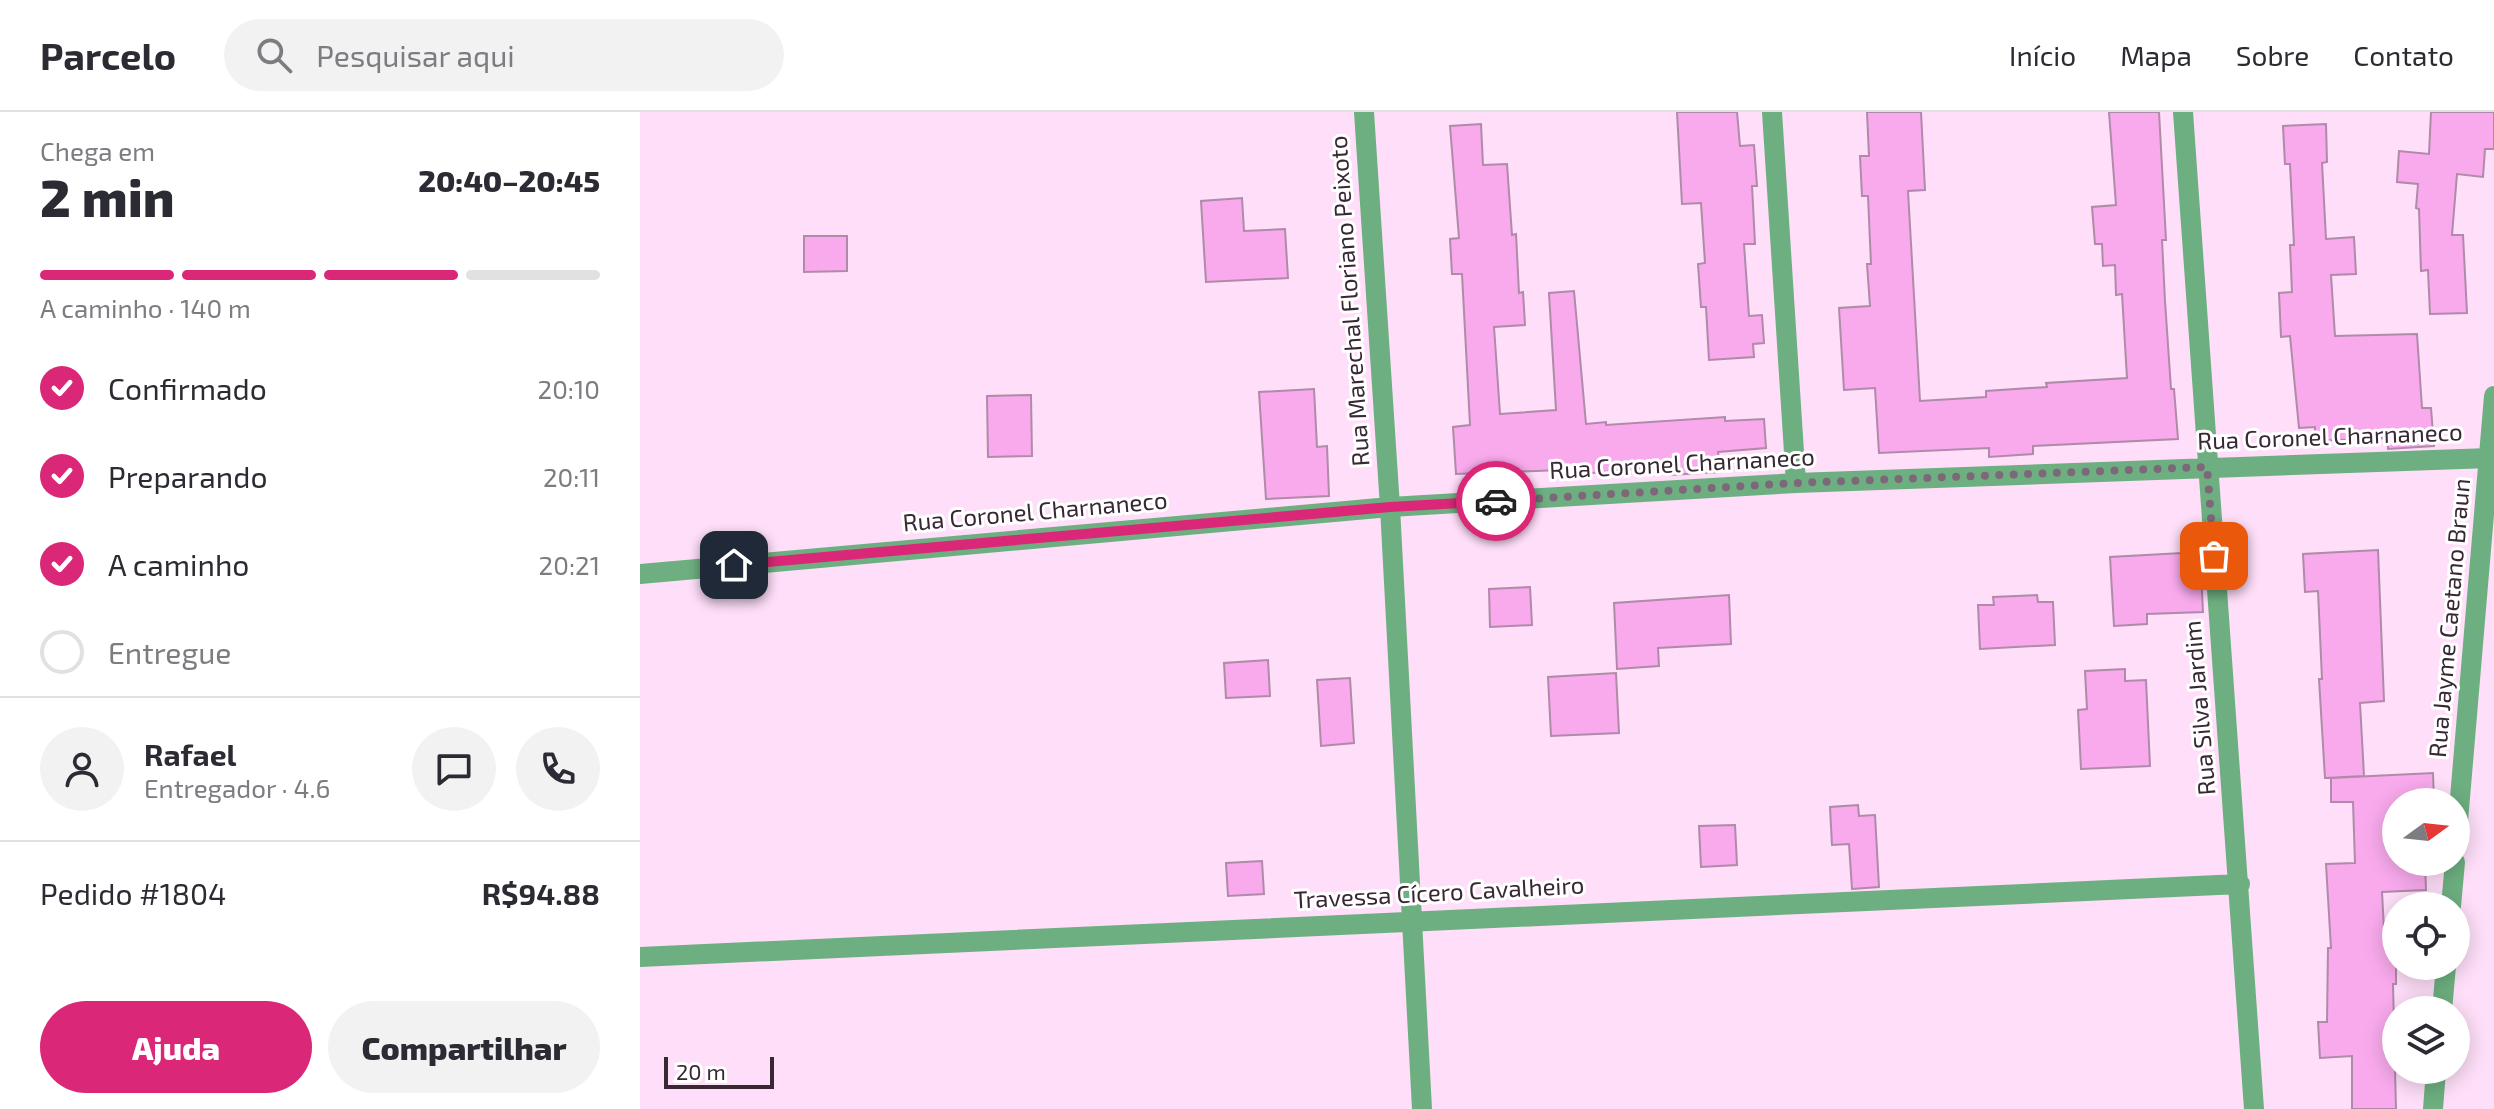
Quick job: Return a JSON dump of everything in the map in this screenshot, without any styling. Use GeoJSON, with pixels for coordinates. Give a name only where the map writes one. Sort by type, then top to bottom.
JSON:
{"type":"FeatureCollection","features":[{"type":"Feature","properties":{"kind":"street","name":"Rua Marechal Floriano Peixoto"},"geometry":{"type":"LineString","coordinates":[[1364,112],[1390,507],[1422,1109]]}},
{"type":"Feature","properties":{"kind":"street"},"geometry":{"type":"LineString","coordinates":[[1772,112],[1796,483]]}},
{"type":"Feature","properties":{"kind":"street","name":"Rua Silva Jardim"},"geometry":{"type":"LineString","coordinates":[[2183,112],[2254,1109]]}},
{"type":"Feature","properties":{"kind":"street","name":"Rua Jayme Caetano Braun"},"geometry":{"type":"LineString","coordinates":[[2461,788],[2494,396]]}},
{"type":"Feature","properties":{"kind":"street","name":"Rua Coronel Charnaneco"},"geometry":{"type":"LineString","coordinates":[[640,574],[1390,507],[1796,483],[2490,458]]}},
{"type":"Feature","properties":{"kind":"street","name":"Travessa Cícero Cavalheiro"},"geometry":{"type":"LineString","coordinates":[[640,957],[2240,884]]}},
{"type":"Feature","properties":{"kind":"street"},"geometry":{"type":"LineString","coordinates":[[2433,1109],[2435,1084]]}},
{"type":"Feature","properties":{"kind":"building"},"geometry":{"type":"Polygon","coordinates":[[[1677,112],[1737,112],[1740,146],[1754,145],[1757,186],[1752,186],[1755,244],[1744,244],[1749,316],[1762,315],[1764,343],[1753,344],[1754,357],[1709,360],[1706,307],[1701,307],[1698,264],[1705,263],[1701,203],[1682,204],[1677,112]]]}},
{"type":"Feature","properties":{"kind":"building"},"geometry":{"type":"Polygon","coordinates":[[[1867,112],[1921,112],[1925,190],[1908,191],[1920,401],[1986,397],[1986,391],[2047,387],[2046,383],[2127,378],[2122,294],[2116,295],[2115,265],[2103,266],[2102,244],[2095,244],[2092,207],[2116,205],[2109,112],[2159,112],[2166,240],[2162,240],[2165,301],[2178,439],[2033,446],[2033,454],[1989,457],[1989,448],[1879,453],[1875,388],[1844,390],[1839,308],[1870,306],[1868,196],[1862,196],[1860,156],[1869,156],[1867,112]]]}},
{"type":"Feature","properties":{"kind":"building"},"geometry":{"type":"Polygon","coordinates":[[[2431,112],[2494,112],[2494,149],[2485,149],[2483,177],[2457,174],[2452,235],[2463,235],[2467,313],[2430,314],[2428,270],[2421,271],[2419,209],[2416,208],[2418,184],[2397,182],[2399,151],[2429,154],[2431,112]]]}},
{"type":"Feature","properties":{"kind":"building"},"geometry":{"type":"Polygon","coordinates":[[[1481,124],[1483,165],[1507,164],[1512,235],[1516,234],[1519,293],[1523,292],[1525,325],[1494,327],[1500,414],[1556,410],[1549,293],[1574,291],[1586,424],[1725,417],[1725,421],[1764,419],[1766,448],[1718,452],[1720,472],[1669,475],[1668,466],[1560,476],[1560,470],[1456,474],[1453,427],[1470,425],[1462,274],[1452,274],[1450,239],[1459,238],[1450,126],[1481,124]]]}},
{"type":"Feature","properties":{"kind":"building"},"geometry":{"type":"Polygon","coordinates":[[[2326,124],[2327,162],[2322,163],[2326,239],[2354,237],[2356,274],[2331,275],[2335,336],[2417,334],[2422,408],[2431,408],[2434,446],[2388,449],[2388,438],[2315,441],[2315,427],[2299,428],[2290,336],[2281,337],[2279,293],[2292,292],[2290,245],[2294,245],[2290,164],[2285,164],[2283,126],[2326,124]]]}},
{"type":"Feature","properties":{"kind":"building"},"geometry":{"type":"Polygon","coordinates":[[[1242,198],[1244,231],[1285,229],[1288,278],[1206,282],[1201,201],[1242,198]]]}},
{"type":"Feature","properties":{"kind":"building"},"geometry":{"type":"Polygon","coordinates":[[[804,236],[847,236],[847,271],[804,272],[804,236]]]}},
{"type":"Feature","properties":{"kind":"building"},"geometry":{"type":"Polygon","coordinates":[[[1314,389],[1317,447],[1327,446],[1329,496],[1266,499],[1259,392],[1314,389]]]}},
{"type":"Feature","properties":{"kind":"building"},"geometry":{"type":"Polygon","coordinates":[[[1031,395],[1032,456],[988,457],[987,396],[1031,395]]]}},
{"type":"Feature","properties":{"kind":"building"},"geometry":{"type":"Polygon","coordinates":[[[2378,550],[2384,701],[2360,703],[2364,776],[2325,778],[2318,591],[2305,592],[2303,554],[2378,550]]]}},
{"type":"Feature","properties":{"kind":"building"},"geometry":{"type":"Polygon","coordinates":[[[2200,552],[2203,612],[2147,614],[2147,624],[2114,626],[2110,557],[2200,552]]]}},
{"type":"Feature","properties":{"kind":"building"},"geometry":{"type":"Polygon","coordinates":[[[1530,587],[1532,625],[1490,627],[1489,589],[1530,587]]]}},
{"type":"Feature","properties":{"kind":"building"},"geometry":{"type":"Polygon","coordinates":[[[1729,595],[1731,644],[1658,648],[1659,666],[1617,669],[1614,603],[1729,595]]]}},
{"type":"Feature","properties":{"kind":"building"},"geometry":{"type":"Polygon","coordinates":[[[2037,595],[2038,602],[2053,602],[2055,645],[1980,649],[1978,605],[1994,605],[1993,597],[2037,595]]]}},
{"type":"Feature","properties":{"kind":"building"},"geometry":{"type":"Polygon","coordinates":[[[1268,660],[1270,696],[1226,698],[1224,663],[1268,660]]]}},
{"type":"Feature","properties":{"kind":"building"},"geometry":{"type":"Polygon","coordinates":[[[2125,669],[2125,681],[2146,680],[2150,766],[2081,769],[2078,710],[2087,709],[2085,671],[2125,669]]]}},
{"type":"Feature","properties":{"kind":"building"},"geometry":{"type":"Polygon","coordinates":[[[1616,673],[1619,733],[1551,736],[1548,677],[1616,673]]]}},
{"type":"Feature","properties":{"kind":"building"},"geometry":{"type":"Polygon","coordinates":[[[1350,678],[1354,743],[1321,746],[1317,680],[1350,678]]]}},
{"type":"Feature","properties":{"kind":"building"},"geometry":{"type":"Polygon","coordinates":[[[2433,773],[2434,788],[2382,788],[2382,876],[2426,876],[2426,890],[2382,892],[2382,980],[2396,980],[2396,984],[2393,984],[2393,996],[2382,996],[2382,1084],[2395,1084],[2396,1109],[2352,1109],[2352,1056],[2320,1058],[2318,1022],[2327,1022],[2328,948],[2331,948],[2326,864],[2355,863],[2353,802],[2331,802],[2331,778],[2433,773]]]}},
{"type":"Feature","properties":{"kind":"building"},"geometry":{"type":"Polygon","coordinates":[[[1858,805],[1859,816],[1875,815],[1879,887],[1852,889],[1849,844],[1832,845],[1830,807],[1858,805]]]}},
{"type":"Feature","properties":{"kind":"building"},"geometry":{"type":"Polygon","coordinates":[[[1735,825],[1737,865],[1701,867],[1699,826],[1735,825]]]}},
{"type":"Feature","properties":{"kind":"building"},"geometry":{"type":"Polygon","coordinates":[[[1262,861],[1264,894],[1228,896],[1226,863],[1262,861]]]}},
{"type":"Feature","properties":{"kind":"way so far"},"geometry":{"type":"LineString","coordinates":[[1496,501],[1796,483],[2207,467],[2214,556]]}},
{"type":"Feature","properties":{"kind":"route"},"geometry":{"type":"LineString","coordinates":[[734,565],[1390,507],[1496,501]]}}]}
